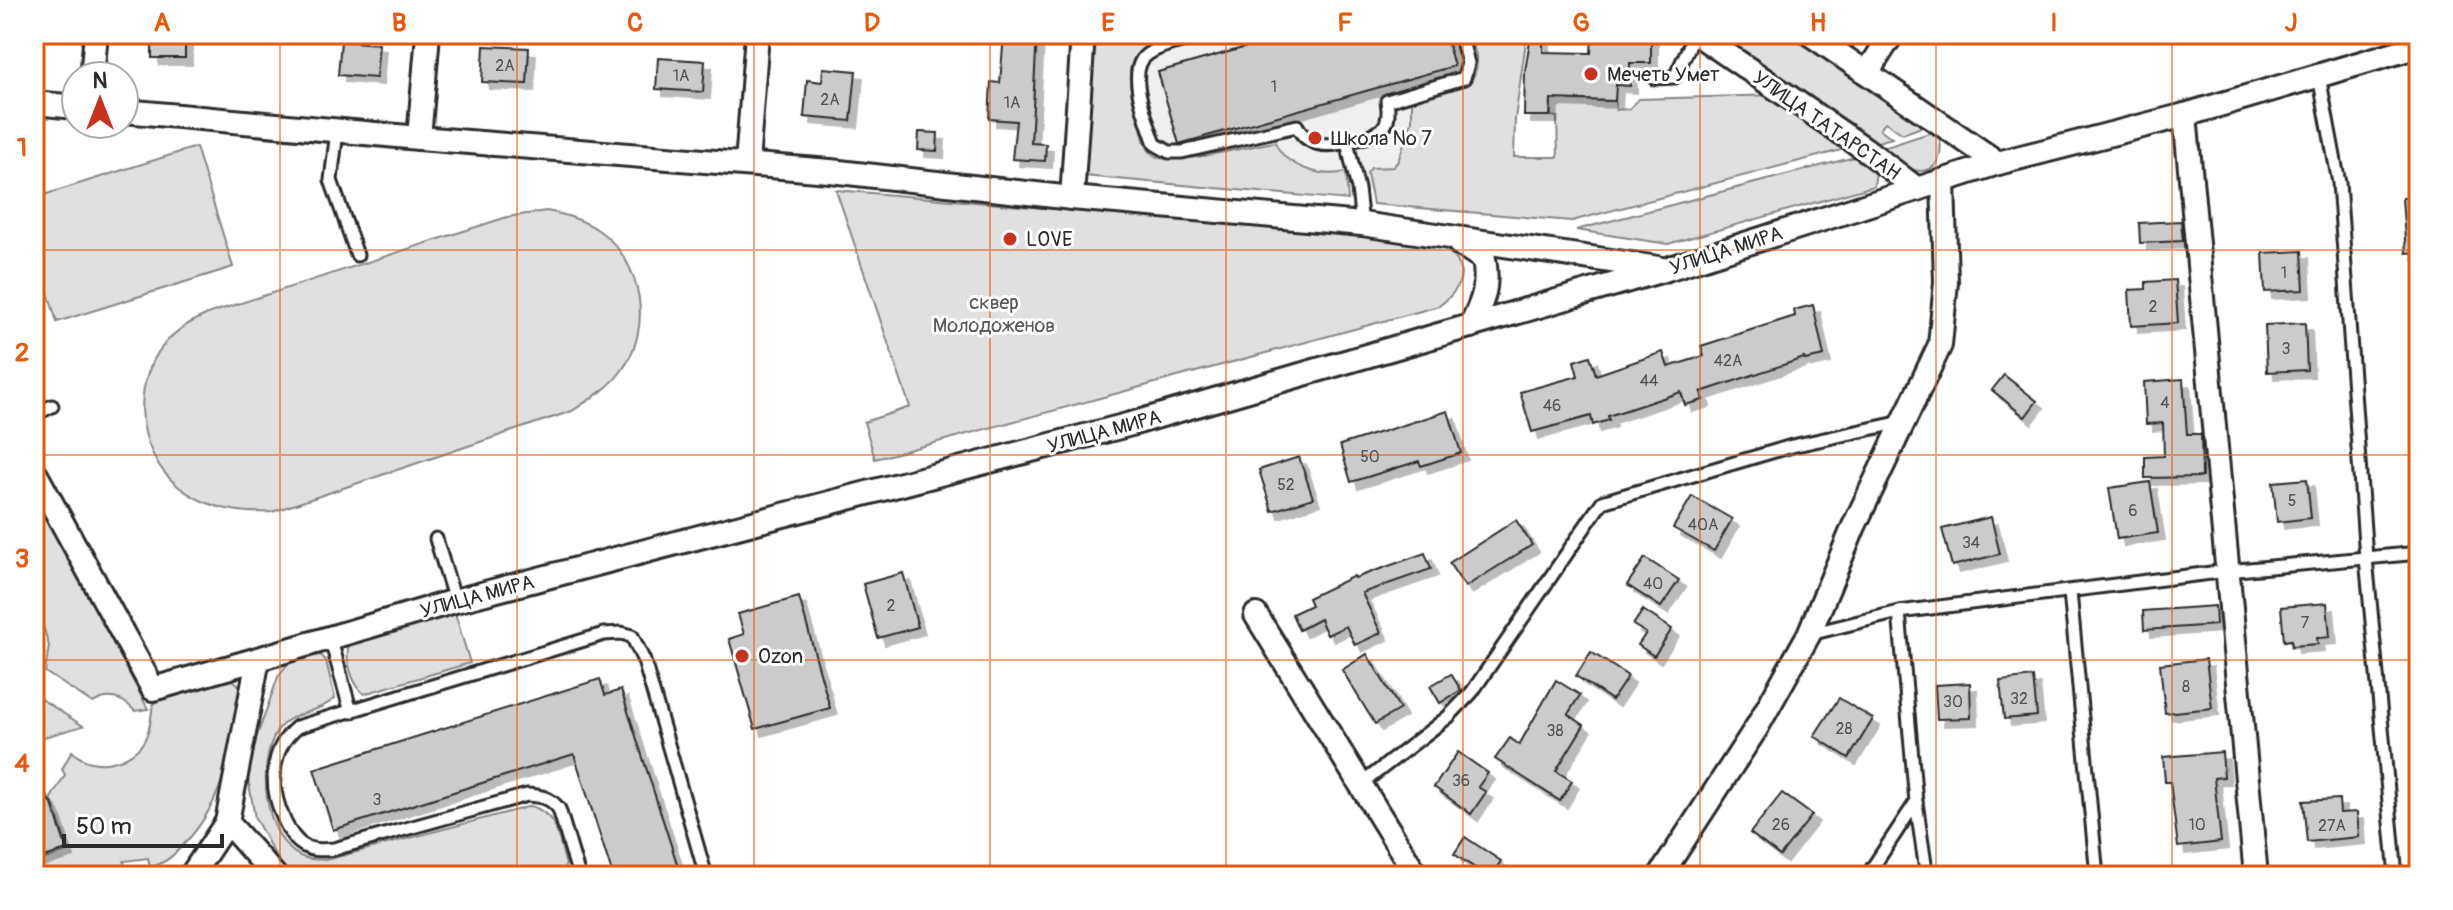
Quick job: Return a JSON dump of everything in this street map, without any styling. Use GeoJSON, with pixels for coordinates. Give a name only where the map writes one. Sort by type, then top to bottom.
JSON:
{"type":"FeatureCollection","features":[{"type":"Feature","properties":{"kind":"street"},"geometry":{"type":"LineString","coordinates":[[94,60],[96,34]]}},
{"type":"Feature","properties":{"kind":"street"},"geometry":{"type":"LineString","coordinates":[[419,138],[428,34]]}},
{"type":"Feature","properties":{"kind":"street"},"geometry":{"type":"LineString","coordinates":[[747,164],[757,34]]}},
{"type":"Feature","properties":{"kind":"street"},"geometry":{"type":"LineString","coordinates":[[1072,198],[1083,34]]}},
{"type":"Feature","properties":{"kind":"street","name":"УЛИЦА ТАТАРСТАН"},"geometry":{"type":"LineString","coordinates":[[1696,34],[1865,149],[1917,189]]}},
{"type":"Feature","properties":{"kind":"street"},"geometry":{"type":"LineString","coordinates":[[1810,34],[1998,163]]}},
{"type":"Feature","properties":{"kind":"street"},"geometry":{"type":"LineString","coordinates":[[1867,73],[1892,34]]}},
{"type":"Feature","properties":{"kind":"street","name":"УЛИЦА МИРА"},"geometry":{"type":"LineString","coordinates":[[34,471],[153,689],[455,601],[1131,424],[1667,269],[1998,163],[2185,115],[2419,46]]}},
{"type":"Feature","properties":{"kind":"street"},"geometry":{"type":"LineString","coordinates":[[34,103],[60,105]]}},
{"type":"Feature","properties":{"kind":"street"},"geometry":{"type":"LineString","coordinates":[[140,113],[747,164],[1362,224],[1667,269]]}},
{"type":"Feature","properties":{"kind":"street"},"geometry":{"type":"LineString","coordinates":[[2185,115],[2256,876]]}},
{"type":"Feature","properties":{"kind":"street"},"geometry":{"type":"LineString","coordinates":[[1660,876],[1757,727],[1809,634],[1854,526],[1940,345],[1946,282],[1943,181]]}},
{"type":"Feature","properties":{"kind":"street"},"geometry":{"type":"LineString","coordinates":[[1452,238],[1484,259],[1488,280],[1483,301],[1471,326]]}},
{"type":"Feature","properties":{"kind":"street"},"geometry":{"type":"LineString","coordinates":[[1256,615],[1417,876]]}},
{"type":"Feature","properties":{"kind":"street"},"geometry":{"type":"LineString","coordinates":[[191,876],[227,822],[258,659]]}},
{"type":"Feature","properties":{"kind":"street"},"geometry":{"type":"LineString","coordinates":[[227,822],[275,876]]}},
{"type":"Feature","properties":{"kind":"lane"},"geometry":{"type":"LineString","coordinates":[[1209,34],[1149,53],[1138,66],[1137,82],[1159,149],[1182,152],[1297,126],[1311,142],[1333,145],[1380,131],[1387,126],[1390,116],[1387,101],[1464,78],[1468,63],[1460,34]]}},
{"type":"Feature","properties":{"kind":"lane"},"geometry":{"type":"LineString","coordinates":[[1654,78],[1675,77],[1696,34]]}},
{"type":"Feature","properties":{"kind":"lane"},"geometry":{"type":"LineString","coordinates":[[2319,76],[2339,183],[2366,558],[2396,876]]}},
{"type":"Feature","properties":{"kind":"lane"},"geometry":{"type":"LineString","coordinates":[[337,131],[331,180],[357,255]]}},
{"type":"Feature","properties":{"kind":"lane"},"geometry":{"type":"LineString","coordinates":[[1347,142],[1362,224]]}},
{"type":"Feature","properties":{"kind":"lane"},"geometry":{"type":"LineString","coordinates":[[34,415],[52,406]]}},
{"type":"Feature","properties":{"kind":"lane"},"geometry":{"type":"LineString","coordinates":[[1359,785],[1448,717],[1472,692],[1602,502],[1792,446],[1902,422]]}},
{"type":"Feature","properties":{"kind":"lane"},"geometry":{"type":"LineString","coordinates":[[436,539],[455,601]]}},
{"type":"Feature","properties":{"kind":"lane"},"geometry":{"type":"LineString","coordinates":[[1809,634],[1899,612],[2227,571],[2419,553]]}},
{"type":"Feature","properties":{"kind":"lane"},"geometry":{"type":"LineString","coordinates":[[2070,592],[2097,876]]}},
{"type":"Feature","properties":{"kind":"lane"},"geometry":{"type":"LineString","coordinates":[[1899,612],[1916,802],[1925,864]]}},
{"type":"Feature","properties":{"kind":"lane"},"geometry":{"type":"LineString","coordinates":[[579,876],[559,809],[544,797],[527,795],[334,849],[307,848],[288,827],[275,794],[274,769],[280,746],[297,727],[604,634],[632,636],[644,661],[706,876]]}},
{"type":"Feature","properties":{"kind":"lane"},"geometry":{"type":"LineString","coordinates":[[330,637],[351,712]]}},
{"type":"Feature","properties":{"kind":"lane"},"geometry":{"type":"LineString","coordinates":[[1867,876],[1916,802]]}},
{"type":"Feature","properties":{"kind":"shaded area","name":"Школа № 7"},"geometry":{"type":"Polygon","coordinates":[[[1121,34],[1527,34],[1513,157],[1370,190],[1115,163],[1121,34]]]}},
{"type":"Feature","properties":{"kind":"green space"},"geometry":{"type":"Polygon","coordinates":[[[1095,34],[1173,34],[1152,42],[1139,52],[1132,64],[1130,77],[1145,143],[1155,156],[1181,159],[1275,142],[1287,158],[1305,169],[1326,173],[1346,172],[1348,200],[1084,176],[1095,34]]]}},
{"type":"Feature","properties":{"kind":"green space"},"geometry":{"type":"Polygon","coordinates":[[[1469,34],[1527,34],[1515,119],[1514,157],[1558,157],[1557,117],[1551,116],[1551,87],[1570,82],[1570,100],[1615,101],[1616,110],[1629,109],[1639,99],[1777,95],[1849,148],[1572,221],[1373,204],[1367,173],[1371,168],[1393,167],[1398,161],[1412,121],[1412,101],[1469,85],[1476,71],[1477,60],[1469,34]]]}},
{"type":"Feature","properties":{"kind":"green space"},"geometry":{"type":"Polygon","coordinates":[[[1709,34],[1797,34],[1932,123],[1903,134],[1885,122],[1880,129],[1892,138],[1870,144],[1709,34]]]}},
{"type":"Feature","properties":{"kind":"green space"},"geometry":{"type":"Polygon","coordinates":[[[1938,130],[1940,153],[1930,169],[1910,169],[1880,149],[1938,130]]]}},
{"type":"Feature","properties":{"kind":"green space"},"geometry":{"type":"Polygon","coordinates":[[[196,147],[233,267],[57,322],[34,247],[34,198],[196,147]]]}},
{"type":"Feature","properties":{"kind":"green space"},"geometry":{"type":"Polygon","coordinates":[[[1862,155],[1876,170],[1874,186],[1668,244],[1576,230],[1862,155]]]}},
{"type":"Feature","properties":{"kind":"green space","name":"сквер Молодоженов"},"geometry":{"type":"Polygon","coordinates":[[[836,190],[1423,241],[1456,259],[1461,276],[1450,296],[1439,306],[875,459],[864,422],[910,407],[836,190]]]}},
{"type":"Feature","properties":{"kind":"green space"},"geometry":{"type":"Polygon","coordinates":[[[546,211],[586,223],[613,243],[634,277],[639,297],[640,317],[631,355],[615,379],[572,411],[272,512],[235,511],[200,500],[179,487],[152,454],[145,434],[143,391],[159,352],[181,328],[210,313],[507,217],[546,211]]]}},
{"type":"Feature","properties":{"kind":"green space"},"geometry":{"type":"Polygon","coordinates":[[[37,496],[148,709],[135,711],[121,700],[110,698],[93,703],[45,672],[49,646],[34,595],[34,497],[37,496]]]}},
{"type":"Feature","properties":{"kind":"green space"},"geometry":{"type":"Polygon","coordinates":[[[455,613],[470,663],[364,694],[360,690],[349,664],[349,645],[455,613]]]}},
{"type":"Feature","properties":{"kind":"green space"},"geometry":{"type":"Polygon","coordinates":[[[315,654],[326,661],[335,698],[283,724],[277,731],[267,761],[267,798],[271,817],[288,846],[303,857],[330,859],[531,806],[547,816],[556,830],[566,865],[559,875],[286,876],[255,818],[248,778],[256,739],[278,677],[288,663],[315,654]]]}},
{"type":"Feature","properties":{"kind":"green space"},"geometry":{"type":"Polygon","coordinates":[[[231,678],[240,686],[242,694],[224,773],[209,810],[181,847],[155,866],[150,867],[148,858],[124,861],[125,870],[41,876],[35,862],[69,851],[51,798],[65,775],[62,769],[72,751],[89,762],[120,760],[138,749],[144,741],[153,704],[160,699],[231,678]]]}},
{"type":"Feature","properties":{"kind":"green space"},"geometry":{"type":"Polygon","coordinates":[[[38,697],[83,726],[34,740],[34,700],[38,697]]]}},
{"type":"Feature","properties":{"kind":"building"},"geometry":{"type":"Polygon","coordinates":[[[152,34],[185,34],[185,58],[152,58],[152,34]]]}},
{"type":"Feature","properties":{"kind":"building"},"geometry":{"type":"Polygon","coordinates":[[[1004,34],[1037,34],[1031,143],[1046,144],[1045,161],[1012,159],[1016,121],[989,119],[991,82],[1000,83],[1004,34]]]}},
{"type":"Feature","properties":{"kind":"building","name":"Школа № 7"},"geometry":{"type":"Polygon","coordinates":[[[1292,34],[1445,34],[1454,66],[1179,144],[1158,72],[1292,34]]]}},
{"type":"Feature","properties":{"kind":"building"},"geometry":{"type":"Polygon","coordinates":[[[1531,34],[1543,34],[1543,52],[1591,53],[1592,34],[1651,34],[1651,63],[1630,63],[1630,86],[1616,85],[1615,101],[1551,99],[1550,116],[1524,116],[1525,71],[1531,34]]]}},
{"type":"Feature","properties":{"kind":"building"},"geometry":{"type":"Polygon","coordinates":[[[341,41],[379,44],[376,78],[338,75],[341,41]]]}},
{"type":"Feature","properties":{"kind":"building"},"geometry":{"type":"Polygon","coordinates":[[[484,46],[529,48],[527,84],[482,82],[484,46]]]}},
{"type":"Feature","properties":{"kind":"building"},"geometry":{"type":"Polygon","coordinates":[[[658,58],[705,61],[703,92],[656,89],[658,58]]]}},
{"type":"Feature","properties":{"kind":"building"},"geometry":{"type":"Polygon","coordinates":[[[823,68],[856,71],[851,121],[804,117],[807,80],[822,82],[823,68]]]}},
{"type":"Feature","properties":{"kind":"building"},"geometry":{"type":"Polygon","coordinates":[[[919,132],[938,133],[937,151],[918,150],[919,132]]]}},
{"type":"Feature","properties":{"kind":"building"},"geometry":{"type":"Polygon","coordinates":[[[2419,197],[2419,252],[2406,253],[2402,198],[2419,197]]]}},
{"type":"Feature","properties":{"kind":"building"},"geometry":{"type":"Polygon","coordinates":[[[2181,221],[2183,241],[2140,243],[2139,223],[2181,221]]]}},
{"type":"Feature","properties":{"kind":"building"},"geometry":{"type":"Polygon","coordinates":[[[2302,251],[2304,290],[2265,292],[2263,253],[2302,251]]]}},
{"type":"Feature","properties":{"kind":"building"},"geometry":{"type":"Polygon","coordinates":[[[2175,280],[2178,323],[2131,326],[2129,290],[2146,289],[2146,282],[2175,280]]]}},
{"type":"Feature","properties":{"kind":"building"},"geometry":{"type":"Polygon","coordinates":[[[1813,305],[1824,356],[1804,358],[1701,392],[1703,400],[1685,405],[1681,392],[1608,416],[1609,420],[1593,425],[1591,416],[1532,432],[1520,392],[1578,376],[1574,361],[1590,356],[1596,375],[1663,352],[1668,367],[1704,356],[1701,346],[1795,316],[1794,310],[1813,305]]]}},
{"type":"Feature","properties":{"kind":"building"},"geometry":{"type":"Polygon","coordinates":[[[2305,323],[2307,370],[2267,372],[2265,325],[2305,323]]]}},
{"type":"Feature","properties":{"kind":"building"},"geometry":{"type":"Polygon","coordinates":[[[2004,375],[2037,401],[2025,417],[1992,390],[2004,375]]]}},
{"type":"Feature","properties":{"kind":"building"},"geometry":{"type":"Polygon","coordinates":[[[2183,379],[2187,434],[2201,434],[2202,477],[2145,478],[2145,457],[2164,456],[2163,423],[2146,424],[2144,382],[2183,379]]]}},
{"type":"Feature","properties":{"kind":"building"},"geometry":{"type":"Polygon","coordinates":[[[1448,411],[1461,453],[1421,466],[1419,461],[1351,482],[1340,445],[1448,411]]]}},
{"type":"Feature","properties":{"kind":"building"},"geometry":{"type":"Polygon","coordinates":[[[1299,457],[1313,498],[1272,511],[1259,470],[1299,457]]]}},
{"type":"Feature","properties":{"kind":"building"},"geometry":{"type":"Polygon","coordinates":[[[2307,479],[2311,518],[2277,522],[2273,482],[2307,479]]]}},
{"type":"Feature","properties":{"kind":"building"},"geometry":{"type":"Polygon","coordinates":[[[2150,482],[2158,533],[2117,539],[2109,488],[2150,482]]]}},
{"type":"Feature","properties":{"kind":"building"},"geometry":{"type":"Polygon","coordinates":[[[1692,496],[1732,519],[1714,551],[1673,528],[1692,496]]]}},
{"type":"Feature","properties":{"kind":"building"},"geometry":{"type":"Polygon","coordinates":[[[1991,517],[2000,554],[1952,566],[1942,529],[1991,517]]]}},
{"type":"Feature","properties":{"kind":"building"},"geometry":{"type":"Polygon","coordinates":[[[1516,520],[1532,545],[1465,587],[1449,563],[1516,520]]]}},
{"type":"Feature","properties":{"kind":"building"},"geometry":{"type":"Polygon","coordinates":[[[1425,553],[1431,569],[1362,593],[1381,633],[1355,645],[1346,626],[1327,635],[1320,619],[1299,630],[1292,614],[1311,605],[1308,598],[1354,576],[1425,553]]]}},
{"type":"Feature","properties":{"kind":"building"},"geometry":{"type":"Polygon","coordinates":[[[1645,558],[1679,580],[1661,607],[1627,585],[1645,558]]]}},
{"type":"Feature","properties":{"kind":"building"},"geometry":{"type":"Polygon","coordinates":[[[903,573],[918,627],[878,638],[863,584],[903,573]]]}},
{"type":"Feature","properties":{"kind":"building"},"geometry":{"type":"Polygon","coordinates":[[[799,597],[830,708],[755,729],[729,639],[744,634],[738,614],[799,597]]]}},
{"type":"Feature","properties":{"kind":"building"},"geometry":{"type":"Polygon","coordinates":[[[2327,603],[2330,637],[2317,638],[2318,644],[2292,646],[2291,640],[2284,641],[2281,607],[2327,603]]]}},
{"type":"Feature","properties":{"kind":"building"},"geometry":{"type":"Polygon","coordinates":[[[2215,606],[2216,625],[2144,630],[2143,611],[2215,606]]]}},
{"type":"Feature","properties":{"kind":"building"},"geometry":{"type":"Polygon","coordinates":[[[1643,610],[1672,629],[1654,656],[1638,645],[1646,633],[1633,625],[1643,610]]]}},
{"type":"Feature","properties":{"kind":"building"},"geometry":{"type":"Polygon","coordinates":[[[1591,652],[1628,676],[1612,700],[1576,676],[1591,652]]]}},
{"type":"Feature","properties":{"kind":"building"},"geometry":{"type":"Polygon","coordinates":[[[1367,654],[1400,709],[1375,724],[1342,670],[1367,654]]]}},
{"type":"Feature","properties":{"kind":"building"},"geometry":{"type":"Polygon","coordinates":[[[2206,659],[2212,708],[2165,713],[2160,664],[2206,659]]]}},
{"type":"Feature","properties":{"kind":"building"},"geometry":{"type":"Polygon","coordinates":[[[1451,674],[1461,690],[1440,703],[1430,686],[1451,674]]]}},
{"type":"Feature","properties":{"kind":"building"},"geometry":{"type":"Polygon","coordinates":[[[2033,677],[2037,716],[2004,719],[2000,681],[2033,677]]]}},
{"type":"Feature","properties":{"kind":"building"},"geometry":{"type":"Polygon","coordinates":[[[600,679],[605,695],[621,690],[681,876],[613,876],[574,754],[333,830],[314,769],[600,679]]]}},
{"type":"Feature","properties":{"kind":"building"},"geometry":{"type":"Polygon","coordinates":[[[1556,680],[1580,695],[1568,714],[1584,725],[1556,771],[1572,781],[1560,801],[1495,759],[1510,738],[1519,745],[1556,680]]]}},
{"type":"Feature","properties":{"kind":"building"},"geometry":{"type":"Polygon","coordinates":[[[1970,683],[1971,718],[1937,719],[1935,685],[1970,683]]]}},
{"type":"Feature","properties":{"kind":"building"},"geometry":{"type":"Polygon","coordinates":[[[1839,698],[1873,719],[1849,758],[1814,736],[1839,698]]]}},
{"type":"Feature","properties":{"kind":"building"},"geometry":{"type":"Polygon","coordinates":[[[1458,752],[1488,773],[1478,787],[1486,792],[1471,814],[1434,787],[1458,752]]]}},
{"type":"Feature","properties":{"kind":"building"},"geometry":{"type":"Polygon","coordinates":[[[2222,752],[2224,777],[2214,778],[2221,842],[2178,847],[2170,782],[2165,782],[2163,757],[2222,752]]]}},
{"type":"Feature","properties":{"kind":"building"},"geometry":{"type":"Polygon","coordinates":[[[34,781],[52,804],[67,850],[34,860],[34,781]]]}},
{"type":"Feature","properties":{"kind":"building"},"geometry":{"type":"Polygon","coordinates":[[[1782,793],[1812,815],[1780,856],[1750,833],[1782,793]]]}},
{"type":"Feature","properties":{"kind":"building"},"geometry":{"type":"Polygon","coordinates":[[[2339,799],[2340,813],[2357,812],[2359,837],[2307,842],[2303,801],[2339,799]]]}},
{"type":"Feature","properties":{"kind":"building"},"geometry":{"type":"Polygon","coordinates":[[[1465,837],[1501,861],[1491,876],[1454,854],[1465,837]]]}},
{"type":"Feature","properties":{"kind":"place","name":"Мечеть Умет"},"geometry":{"type":"Point","coordinates":[1591,74]}},
{"type":"Feature","properties":{"kind":"place","name":"Школа № 7"},"geometry":{"type":"Point","coordinates":[1315,138]}},
{"type":"Feature","properties":{"kind":"place","name":"LOVE"},"geometry":{"type":"Point","coordinates":[1010,239]}},
{"type":"Feature","properties":{"kind":"place","name":"Ozon"},"geometry":{"type":"Point","coordinates":[742,656]}}]}
